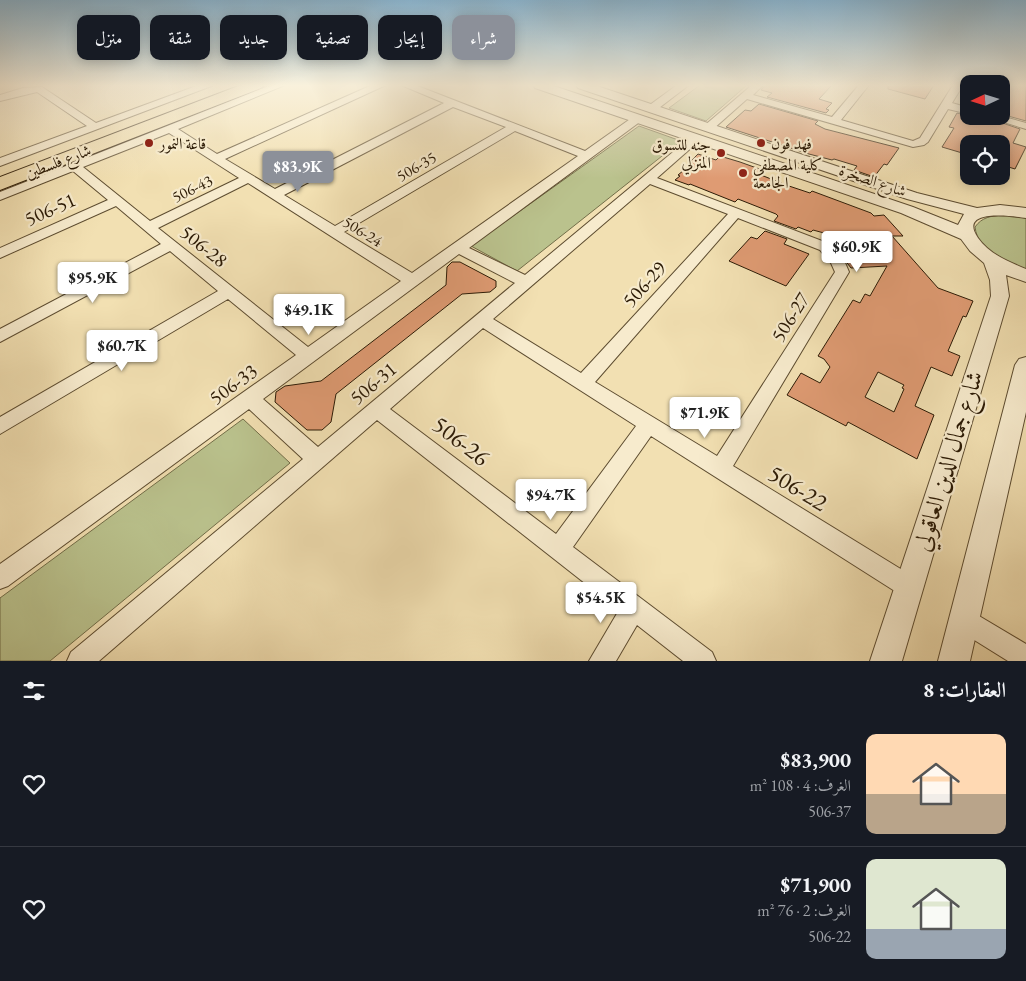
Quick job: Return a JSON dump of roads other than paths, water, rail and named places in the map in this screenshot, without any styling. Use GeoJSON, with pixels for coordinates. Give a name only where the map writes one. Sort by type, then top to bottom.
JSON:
{"type":"FeatureCollection","features":[{"type":"Feature","properties":{"kind":"main road","name":"شارع فلسطين"},"geometry":{"type":"LineString","coordinates":[[0,171],[147,116]]}},
{"type":"Feature","properties":{"kind":"main road","name":"شارع فلسطين"},"geometry":{"type":"LineString","coordinates":[[0,184],[176,116]]}},
{"type":"Feature","properties":{"kind":"street"},"geometry":{"type":"LineString","coordinates":[[79,116],[95,127]]}},
{"type":"Feature","properties":{"kind":"street"},"geometry":{"type":"LineString","coordinates":[[0,162],[125,116]]}},
{"type":"Feature","properties":{"kind":"street"},"geometry":{"type":"LineString","coordinates":[[0,196],[203,116]]}},
{"type":"Feature","properties":{"kind":"street"},"geometry":{"type":"LineString","coordinates":[[217,158],[312,116]]}},
{"type":"Feature","properties":{"kind":"street"},"geometry":{"type":"LineString","coordinates":[[274,194],[427,116]]}},
{"type":"Feature","properties":{"kind":"street"},"geometry":{"type":"LineString","coordinates":[[484,116],[586,156]]}},
{"type":"Feature","properties":{"kind":"street","name":"شارع الصخرة"},"geometry":{"type":"LineString","coordinates":[[628,116],[701,133],[912,196],[978,212],[1008,210],[1025,206]]}},
{"type":"Feature","properties":{"kind":"street","name":"شارع الصخرة"},"geometry":{"type":"LineString","coordinates":[[665,116],[701,133],[907,210],[967,235]]}},
{"type":"Feature","properties":{"kind":"street","name":"506-31"},"geometry":{"type":"LineString","coordinates":[[80,661],[722,116]]}},
{"type":"Feature","properties":{"kind":"street"},"geometry":{"type":"LineString","coordinates":[[813,116],[904,143],[920,143],[924,140],[939,116]]}},
{"type":"Feature","properties":{"kind":"street"},"geometry":{"type":"LineString","coordinates":[[834,122],[839,116]]}},
{"type":"Feature","properties":{"kind":"street","name":"506-33"},"geometry":{"type":"LineString","coordinates":[[0,578],[637,119]]}},
{"type":"Feature","properties":{"kind":"street"},"geometry":{"type":"LineString","coordinates":[[1010,122],[1026,126]]}},
{"type":"Feature","properties":{"kind":"street","name":"506-35"},"geometry":{"type":"LineString","coordinates":[[334,232],[514,128]]}},
{"type":"Feature","properties":{"kind":"street","name":"506-24"},"geometry":{"type":"LineString","coordinates":[[170,129],[412,281]]}},
{"type":"Feature","properties":{"kind":"street","name":"506-28"},"geometry":{"type":"LineString","coordinates":[[74,166],[308,356]]}},
{"type":"Feature","properties":{"kind":"street","name":"506-43"},"geometry":{"type":"LineString","coordinates":[[149,227],[248,178]]}},
{"type":"Feature","properties":{"kind":"street","name":"506-27"},"geometry":{"type":"LineString","coordinates":[[648,179],[825,247],[838,260],[842,272],[720,469]]}},
{"type":"Feature","properties":{"kind":"street","name":"506-51"},"geometry":{"type":"LineString","coordinates":[[0,253],[117,201]]}},
{"type":"Feature","properties":{"kind":"street"},"geometry":{"type":"LineString","coordinates":[[978,212],[969,218],[965,226],[967,235],[976,247],[992,260],[1026,276]]}},
{"type":"Feature","properties":{"kind":"street","name":"506-29"},"geometry":{"type":"LineString","coordinates":[[583,383],[736,213]]}},
{"type":"Feature","properties":{"kind":"street"},"geometry":{"type":"LineString","coordinates":[[0,336],[171,245]]}},
{"type":"Feature","properties":{"kind":"street"},"geometry":{"type":"LineString","coordinates":[[458,248],[526,282]]}},
{"type":"Feature","properties":{"kind":"street","name":"شارع جمال الدين العاقولي"},"geometry":{"type":"LineString","coordinates":[[886,661],[1000,296],[999,280],[992,260]]}},
{"type":"Feature","properties":{"kind":"street"},"geometry":{"type":"LineString","coordinates":[[0,426],[229,292]]}},
{"type":"Feature","properties":{"kind":"street","name":"506-22"},"geometry":{"type":"LineString","coordinates":[[482,320],[909,587]]}},
{"type":"Feature","properties":{"kind":"street"},"geometry":{"type":"LineString","coordinates":[[954,661],[1026,365]]}},
{"type":"Feature","properties":{"kind":"street"},"geometry":{"type":"LineString","coordinates":[[249,398],[318,460]]}},
{"type":"Feature","properties":{"kind":"street","name":"506-26"},"geometry":{"type":"LineString","coordinates":[[377,409],[703,661]]}},
{"type":"Feature","properties":{"kind":"street"},"geometry":{"type":"LineString","coordinates":[[558,550],[649,424]]}},
{"type":"Feature","properties":{"kind":"street"},"geometry":{"type":"LineString","coordinates":[[602,661],[634,608]]}},
{"type":"Feature","properties":{"kind":"street"},"geometry":{"type":"LineString","coordinates":[[964,619],[1026,658]]}},
{"type":"Feature","properties":{"kind":"place","name":"قاعة النمور"},"geometry":{"type":"Point","coordinates":[149,143]}},
{"type":"Feature","properties":{"kind":"place","name":"فهد فون"},"geometry":{"type":"Point","coordinates":[761,143]}},
{"type":"Feature","properties":{"kind":"place","name":"جنه للتسوق المنزلي"},"geometry":{"type":"Point","coordinates":[721,153]}},
{"type":"Feature","properties":{"kind":"place","name":"كلية المصطفى الجامعة"},"geometry":{"type":"Point","coordinates":[743,173]}}]}
